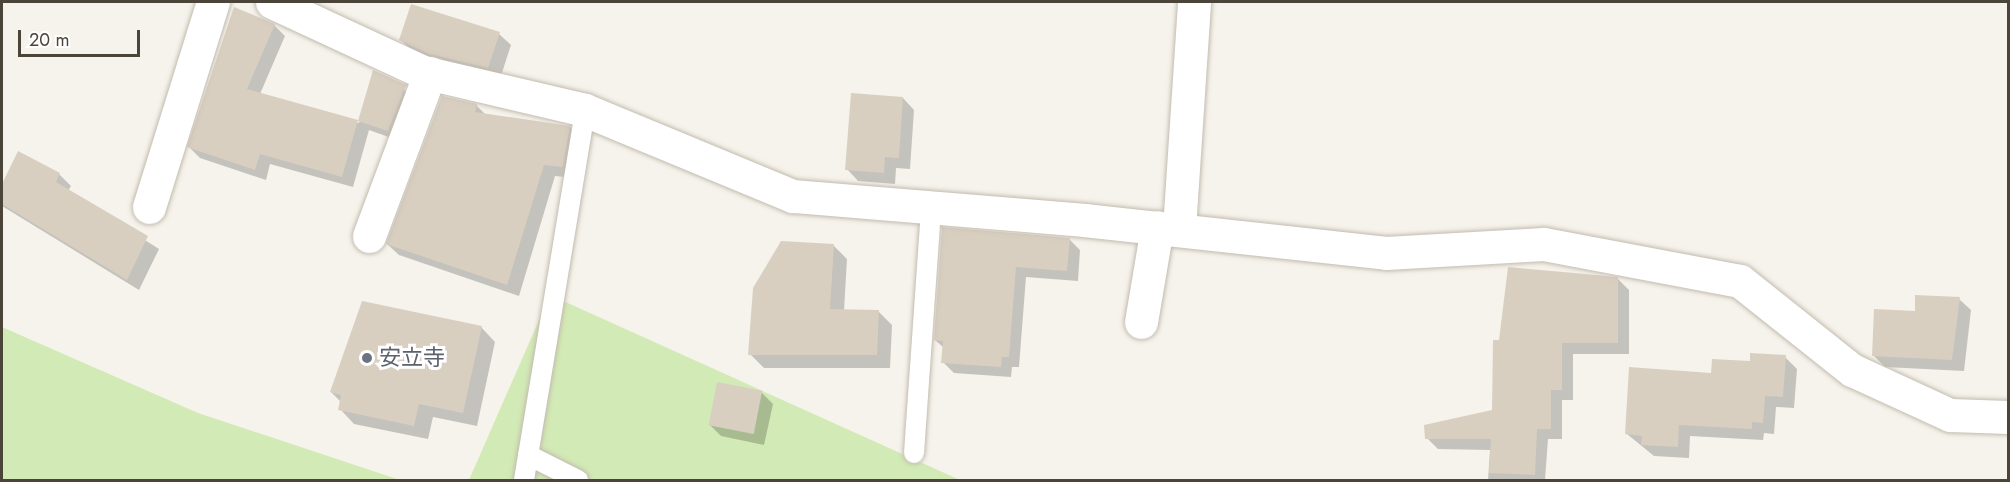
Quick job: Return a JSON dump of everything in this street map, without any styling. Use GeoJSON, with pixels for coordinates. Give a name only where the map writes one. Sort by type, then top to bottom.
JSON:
{"type":"FeatureCollection","features":[{"type":"Feature","properties":{"kind":"street"},"geometry":{"type":"LineString","coordinates":[[149,207],[213,2]]}},
{"type":"Feature","properties":{"kind":"street"},"geometry":{"type":"LineString","coordinates":[[273,2],[430,73],[585,110],[793,196],[1168,228],[1386,253],[1544,244],[1740,281],[1852,370],[1950,415],[2008,417]]}},
{"type":"Feature","properties":{"kind":"street"},"geometry":{"type":"LineString","coordinates":[[1142,322],[1168,228],[1194,2]]}},
{"type":"Feature","properties":{"kind":"street"},"geometry":{"type":"LineString","coordinates":[[369,236],[430,73]]}},
{"type":"Feature","properties":{"kind":"lane"},"geometry":{"type":"LineString","coordinates":[[524,480],[585,110]]}},
{"type":"Feature","properties":{"kind":"lane"},"geometry":{"type":"LineString","coordinates":[[914,453],[931,209]]}},
{"type":"Feature","properties":{"kind":"lane"},"geometry":{"type":"LineString","coordinates":[[528,455],[578,480]]}},
{"type":"Feature","properties":{"kind":"green space"},"geometry":{"type":"Polygon","coordinates":[[[550,295],[960,480],[469,480],[550,295]]]}},
{"type":"Feature","properties":{"kind":"green space"},"geometry":{"type":"Polygon","coordinates":[[[2,327],[198,413],[400,480],[2,480],[2,327]]]}},
{"type":"Feature","properties":{"kind":"building"},"geometry":{"type":"Polygon","coordinates":[[[411,4],[500,32],[488,68],[429,54],[399,40],[411,4]]]}},
{"type":"Feature","properties":{"kind":"building"},"geometry":{"type":"Polygon","coordinates":[[[234,7],[275,24],[247,89],[358,120],[342,177],[260,154],[255,170],[187,147],[234,7]]]}},
{"type":"Feature","properties":{"kind":"building"},"geometry":{"type":"Polygon","coordinates":[[[373,70],[406,85],[388,131],[358,121],[373,70]]]}},
{"type":"Feature","properties":{"kind":"building"},"geometry":{"type":"Polygon","coordinates":[[[851,93],[903,97],[899,158],[885,157],[884,173],[845,170],[851,93]]]}},
{"type":"Feature","properties":{"kind":"building"},"geometry":{"type":"Polygon","coordinates":[[[442,96],[477,104],[475,112],[570,126],[563,167],[544,165],[507,285],[386,244],[442,96]]]}},
{"type":"Feature","properties":{"kind":"building"},"geometry":{"type":"Polygon","coordinates":[[[18,151],[60,173],[56,182],[148,236],[127,280],[2,204],[2,184],[18,151]]]}},
{"type":"Feature","properties":{"kind":"building"},"geometry":{"type":"Polygon","coordinates":[[[942,227],[1070,238],[1067,271],[1016,267],[1009,357],[1002,357],[1001,367],[941,363],[943,341],[934,340],[942,227]]]}},
{"type":"Feature","properties":{"kind":"building"},"geometry":{"type":"Polygon","coordinates":[[[781,241],[834,244],[830,309],[879,310],[877,355],[748,355],[753,288],[781,241]]]}},
{"type":"Feature","properties":{"kind":"building"},"geometry":{"type":"Polygon","coordinates":[[[1508,267],[1618,277],[1618,343],[1562,343],[1562,390],[1551,390],[1551,429],[1537,429],[1535,475],[1489,473],[1491,439],[1425,439],[1424,425],[1492,410],[1493,340],[1499,340],[1508,267]]]}},
{"type":"Feature","properties":{"kind":"building"},"geometry":{"type":"Polygon","coordinates":[[[1915,295],[1960,297],[1952,360],[1872,356],[1874,309],[1915,311],[1915,295]]]}},
{"type":"Feature","properties":{"kind":"building","name":"安立寺"},"geometry":{"type":"Polygon","coordinates":[[[362,301],[482,326],[463,413],[419,404],[414,426],[338,410],[341,395],[330,392],[362,301]]]}},
{"type":"Feature","properties":{"kind":"building"},"geometry":{"type":"Polygon","coordinates":[[[1750,353],[1786,355],[1783,397],[1765,396],[1763,423],[1752,422],[1752,429],[1679,425],[1678,447],[1641,445],[1642,436],[1625,434],[1629,367],[1711,373],[1712,359],[1750,361],[1750,353]]]}},
{"type":"Feature","properties":{"kind":"building"},"geometry":{"type":"Polygon","coordinates":[[[717,382],[762,391],[754,434],[709,425],[717,382]]]}},
{"type":"Feature","properties":{"kind":"place","name":"安立寺"},"geometry":{"type":"Point","coordinates":[367,358]}}]}
